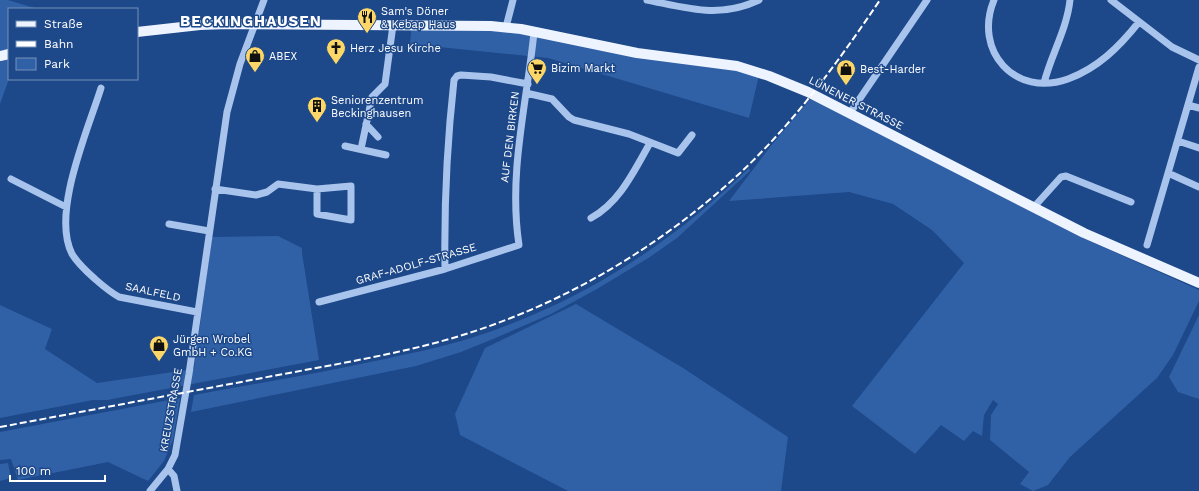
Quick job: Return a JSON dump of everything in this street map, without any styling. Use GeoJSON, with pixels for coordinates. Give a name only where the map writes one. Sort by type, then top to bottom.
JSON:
{"type":"FeatureCollection","features":[{"type":"Feature","properties":{"kind":"main road","name":"LÜNENER STRASSE"},"geometry":{"type":"LineString","coordinates":[[138,32],[200,24],[477,26],[534,32],[637,53],[747,69],[794,86],[850,113],[1084,233],[1199,283]]}},
{"type":"Feature","properties":{"kind":"street","name":"KREUZSTRASSE"},"geometry":{"type":"LineString","coordinates":[[150,491],[168,470],[175,455],[227,112],[240,64],[264,0]]}},
{"type":"Feature","properties":{"kind":"street"},"geometry":{"type":"LineString","coordinates":[[506,28],[513,0]]}},
{"type":"Feature","properties":{"kind":"street"},"geometry":{"type":"LineString","coordinates":[[647,0],[712,12],[732,10],[759,0]]}},
{"type":"Feature","properties":{"kind":"street"},"geometry":{"type":"LineString","coordinates":[[850,113],[927,0]]}},
{"type":"Feature","properties":{"kind":"street"},"geometry":{"type":"LineString","coordinates":[[994,0],[989,15],[989,39],[997,59],[1013,75],[1024,80],[1044,83],[1068,79],[1092,67],[1118,47],[1139,22]]}},
{"type":"Feature","properties":{"kind":"street"},"geometry":{"type":"LineString","coordinates":[[1044,83],[1047,70],[1069,14],[1070,0]]}},
{"type":"Feature","properties":{"kind":"street"},"geometry":{"type":"LineString","coordinates":[[1111,0],[1172,47],[1199,60]]}},
{"type":"Feature","properties":{"kind":"street"},"geometry":{"type":"LineString","coordinates":[[361,149],[372,97],[385,84],[393,25]]}},
{"type":"Feature","properties":{"kind":"street","name":"AUF DEN BIRKEN"},"geometry":{"type":"LineString","coordinates":[[519,245],[515,219],[515,188],[520,132],[528,84],[534,32]]}},
{"type":"Feature","properties":{"kind":"street"},"geometry":{"type":"LineString","coordinates":[[1147,245],[1199,66]]}},
{"type":"Feature","properties":{"kind":"street"},"geometry":{"type":"LineString","coordinates":[[445,269],[444,214],[446,160],[454,80],[457,76],[461,75],[491,77],[528,84]]}},
{"type":"Feature","properties":{"kind":"street","name":"SAALFELD"},"geometry":{"type":"LineString","coordinates":[[101,88],[81,146],[66,207],[67,235],[72,253],[86,272],[110,292],[125,299],[197,312]]}},
{"type":"Feature","properties":{"kind":"street"},"geometry":{"type":"LineString","coordinates":[[526,93],[552,99],[569,117],[574,120],[629,134],[678,153],[692,135]]}},
{"type":"Feature","properties":{"kind":"street"},"geometry":{"type":"LineString","coordinates":[[1188,105],[1199,108]]}},
{"type":"Feature","properties":{"kind":"street"},"geometry":{"type":"LineString","coordinates":[[366,124],[378,137]]}},
{"type":"Feature","properties":{"kind":"street"},"geometry":{"type":"LineString","coordinates":[[1178,141],[1199,148]]}},
{"type":"Feature","properties":{"kind":"street"},"geometry":{"type":"LineString","coordinates":[[591,218],[604,210],[615,199],[633,174],[650,143]]}},
{"type":"Feature","properties":{"kind":"street"},"geometry":{"type":"LineString","coordinates":[[345,146],[386,155]]}},
{"type":"Feature","properties":{"kind":"street"},"geometry":{"type":"LineString","coordinates":[[1168,173],[1199,187]]}},
{"type":"Feature","properties":{"kind":"street"},"geometry":{"type":"LineString","coordinates":[[1033,208],[1061,177],[1066,176],[1131,202]]}},
{"type":"Feature","properties":{"kind":"street"},"geometry":{"type":"LineString","coordinates":[[11,179],[66,207]]}},
{"type":"Feature","properties":{"kind":"street"},"geometry":{"type":"LineString","coordinates":[[215,189],[250,195],[262,194],[278,184],[317,189],[351,186],[352,220],[317,214],[317,189]]}},
{"type":"Feature","properties":{"kind":"street"},"geometry":{"type":"LineString","coordinates":[[169,224],[209,231]]}},
{"type":"Feature","properties":{"kind":"street","name":"GRAF-ADOLF-STRASSE"},"geometry":{"type":"LineString","coordinates":[[318,302],[445,269],[519,245]]}},
{"type":"Feature","properties":{"kind":"street"},"geometry":{"type":"LineString","coordinates":[[168,470],[174,476],[177,491]]}},
{"type":"Feature","properties":{"kind":"green space"},"geometry":{"type":"Polygon","coordinates":[[[0,0],[8,0],[35,8],[8,8],[9,80],[0,104],[0,0]]]}},
{"type":"Feature","properties":{"kind":"green space"},"geometry":{"type":"Polygon","coordinates":[[[412,22],[499,26],[760,71],[749,118],[548,58],[410,44],[412,22]]]}},
{"type":"Feature","properties":{"kind":"green space"},"geometry":{"type":"Polygon","coordinates":[[[810,99],[843,114],[1083,238],[1199,290],[1199,301],[1173,355],[1157,378],[1070,457],[1048,485],[1033,491],[1020,484],[1029,472],[990,440],[991,415],[998,404],[993,400],[984,415],[982,436],[973,431],[964,441],[941,425],[915,454],[852,406],[964,263],[932,230],[893,204],[849,192],[729,201],[770,147],[810,99]]]}},
{"type":"Feature","properties":{"kind":"green space"},"geometry":{"type":"Polygon","coordinates":[[[749,168],[750,171],[677,238],[650,257],[597,289],[551,314],[461,352],[416,366],[191,412],[194,395],[330,370],[435,348],[471,338],[548,308],[585,290],[620,270],[654,247],[687,223],[749,168]]]}},
{"type":"Feature","properties":{"kind":"green space"},"geometry":{"type":"Polygon","coordinates":[[[278,236],[302,248],[319,360],[107,400],[93,400],[0,418],[0,305],[52,329],[45,349],[97,383],[194,369],[212,237],[278,236]]]}},
{"type":"Feature","properties":{"kind":"green space"},"geometry":{"type":"Polygon","coordinates":[[[576,304],[683,368],[788,437],[781,491],[568,491],[460,435],[455,414],[485,348],[576,304]]]}},
{"type":"Feature","properties":{"kind":"green space"},"geometry":{"type":"Polygon","coordinates":[[[1199,315],[1199,399],[1178,392],[1169,377],[1199,315]]]}},
{"type":"Feature","properties":{"kind":"green space"},"geometry":{"type":"Polygon","coordinates":[[[180,398],[173,440],[164,461],[148,481],[108,462],[18,480],[11,459],[0,460],[0,432],[180,398]]]}},
{"type":"Feature","properties":{"kind":"green space"},"geometry":{"type":"Polygon","coordinates":[[[8,463],[11,478],[0,481],[0,464],[8,463]]]}},
{"type":"Feature","properties":{"kind":"railway"},"geometry":{"type":"LineString","coordinates":[[0,427],[406,350],[470,333],[553,300],[594,279],[669,231],[739,174],[797,113],[848,46],[880,0]]}},
{"type":"Feature","properties":{"kind":"place","name":"Sam's Döner & Kebap Haus"},"geometry":{"type":"Point","coordinates":[367,34]}},
{"type":"Feature","properties":{"kind":"place","name":"Herz Jesu Kirche"},"geometry":{"type":"Point","coordinates":[336,65]}},
{"type":"Feature","properties":{"kind":"place","name":"ABEX"},"geometry":{"type":"Point","coordinates":[255,73]}},
{"type":"Feature","properties":{"kind":"place","name":"Bizim Markt"},"geometry":{"type":"Point","coordinates":[537,85]}},
{"type":"Feature","properties":{"kind":"place","name":"Best-Harder"},"geometry":{"type":"Point","coordinates":[846,86]}},
{"type":"Feature","properties":{"kind":"place","name":"Seniorenzentrum Beckinghausen"},"geometry":{"type":"Point","coordinates":[317,123]}},
{"type":"Feature","properties":{"kind":"place","name":"Jürgen Wrobel GmbH + Co.KG"},"geometry":{"type":"Point","coordinates":[159,362]}},
{"type":"Feature","properties":{"kind":"district","name":"BECKINGHAUSEN"},"geometry":{"type":"Point","coordinates":[251,21]}}]}
